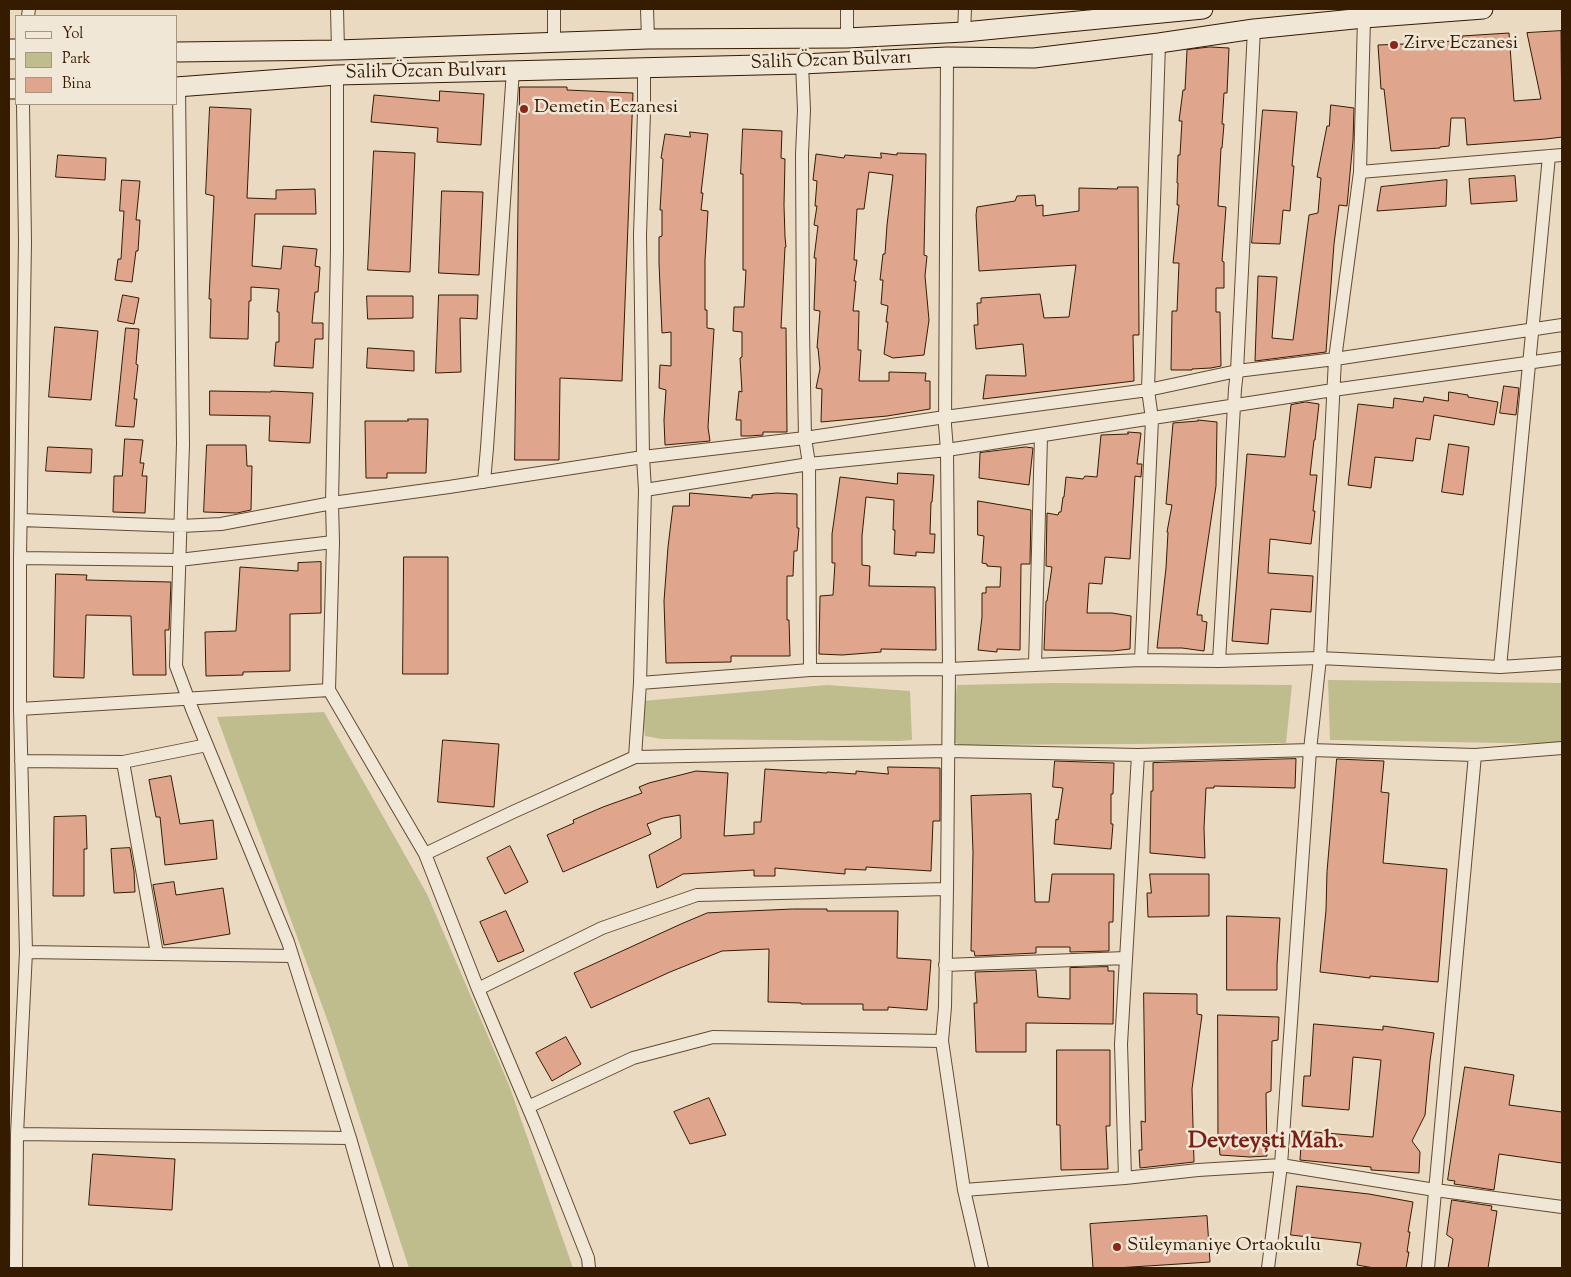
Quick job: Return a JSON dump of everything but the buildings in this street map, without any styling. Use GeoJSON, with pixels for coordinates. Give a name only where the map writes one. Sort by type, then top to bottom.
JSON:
{"type":"FeatureCollection","features":[{"type":"Feature","properties":{"kind":"main road","name":"Salih Özcan Bulvarı"},"geometry":{"type":"LineString","coordinates":[[178,52],[338,50],[648,39],[847,38],[964,32],[1203,9]]}},
{"type":"Feature","properties":{"kind":"main road","name":"Salih Özcan Bulvarı"},"geometry":{"type":"LineString","coordinates":[[178,87],[337,75],[802,64],[947,57],[1034,58],[1254,30],[1364,18],[1483,9]]}},
{"type":"Feature","properties":{"kind":"street"},"geometry":{"type":"LineString","coordinates":[[337,9],[338,50]]}},
{"type":"Feature","properties":{"kind":"street"},"geometry":{"type":"LineString","coordinates":[[554,9],[554,42]]}},
{"type":"Feature","properties":{"kind":"street"},"geometry":{"type":"LineString","coordinates":[[647,9],[648,39]]}},
{"type":"Feature","properties":{"kind":"street"},"geometry":{"type":"LineString","coordinates":[[847,9],[847,38]]}},
{"type":"Feature","properties":{"kind":"street"},"geometry":{"type":"LineString","coordinates":[[964,32],[965,9]]}},
{"type":"Feature","properties":{"kind":"street"},"geometry":{"type":"LineString","coordinates":[[1268,1268],[1280,1165],[1310,750],[1320,658],[1335,359],[1360,172],[1364,18]]}},
{"type":"Feature","properties":{"kind":"street"},"geometry":{"type":"LineString","coordinates":[[1220,661],[1254,30]]}},
{"type":"Feature","properties":{"kind":"street"},"geometry":{"type":"LineString","coordinates":[[1141,660],[1152,419],[1148,390],[1159,43]]}},
{"type":"Feature","properties":{"kind":"street"},"geometry":{"type":"LineString","coordinates":[[947,57],[945,417],[949,669],[947,889],[942,1041],[964,1190],[982,1268]]}},
{"type":"Feature","properties":{"kind":"street"},"geometry":{"type":"LineString","coordinates":[[802,64],[804,110],[802,154],[803,330],[805,438],[809,464],[810,670]]}},
{"type":"Feature","properties":{"kind":"street"},"geometry":{"type":"LineString","coordinates":[[635,756],[640,683],[645,490],[640,235],[644,68]]}},
{"type":"Feature","properties":{"kind":"street"},"geometry":{"type":"LineString","coordinates":[[484,482],[513,70]]}},
{"type":"Feature","properties":{"kind":"street"},"geometry":{"type":"LineString","coordinates":[[337,75],[337,250],[329,690],[425,854],[588,1258],[589,1268]]}},
{"type":"Feature","properties":{"kind":"street"},"geometry":{"type":"LineString","coordinates":[[178,87],[183,444],[176,666],[288,942],[350,1138],[387,1268]]}},
{"type":"Feature","properties":{"kind":"street"},"geometry":{"type":"LineString","coordinates":[[16,1268],[18,1134],[26,952],[20,709],[20,558],[25,242],[23,105]]}},
{"type":"Feature","properties":{"kind":"street"},"geometry":{"type":"LineString","coordinates":[[1360,172],[1556,155],[1532,329],[1500,667]]}},
{"type":"Feature","properties":{"kind":"street"},"geometry":{"type":"LineString","coordinates":[[21,520],[181,526],[221,524],[332,503],[643,457],[805,438],[1148,390],[1237,372],[1562,325]]}},
{"type":"Feature","properties":{"kind":"street"},"geometry":{"type":"LineString","coordinates":[[645,490],[809,464],[947,450],[1333,390],[1562,358]]}},
{"type":"Feature","properties":{"kind":"street"},"geometry":{"type":"LineString","coordinates":[[1035,665],[1041,436]]}},
{"type":"Feature","properties":{"kind":"street"},"geometry":{"type":"LineString","coordinates":[[20,558],[179,560],[333,542]]}},
{"type":"Feature","properties":{"kind":"street"},"geometry":{"type":"LineString","coordinates":[[640,683],[810,670],[949,669],[1141,660],[1220,661],[1320,658],[1500,667],[1562,663]]}},
{"type":"Feature","properties":{"kind":"street"},"geometry":{"type":"LineString","coordinates":[[20,709],[329,690]]}},
{"type":"Feature","properties":{"kind":"street"},"geometry":{"type":"LineString","coordinates":[[21,761],[123,762],[207,746]]}},
{"type":"Feature","properties":{"kind":"street"},"geometry":{"type":"LineString","coordinates":[[425,854],[635,756],[948,751],[1138,755],[1310,750],[1475,755],[1562,748]]}},
{"type":"Feature","properties":{"kind":"street"},"geometry":{"type":"LineString","coordinates":[[1125,1178],[1121,1044],[1138,755]]}},
{"type":"Feature","properties":{"kind":"street"},"geometry":{"type":"LineString","coordinates":[[1428,1268],[1475,755]]}},
{"type":"Feature","properties":{"kind":"street"},"geometry":{"type":"LineString","coordinates":[[123,762],[157,954]]}},
{"type":"Feature","properties":{"kind":"street"},"geometry":{"type":"LineString","coordinates":[[478,989],[602,928],[697,895],[947,889]]}},
{"type":"Feature","properties":{"kind":"street"},"geometry":{"type":"LineString","coordinates":[[26,952],[292,956]]}},
{"type":"Feature","properties":{"kind":"street"},"geometry":{"type":"LineString","coordinates":[[945,965],[1126,958]]}},
{"type":"Feature","properties":{"kind":"street"},"geometry":{"type":"LineString","coordinates":[[528,1107],[633,1058],[713,1037],[942,1041]]}},
{"type":"Feature","properties":{"kind":"street"},"geometry":{"type":"LineString","coordinates":[[18,1134],[350,1138]]}},
{"type":"Feature","properties":{"kind":"street"},"geometry":{"type":"LineString","coordinates":[[964,1190],[1280,1165],[1435,1190],[1562,1207]]}},
{"type":"Feature","properties":{"kind":"green space"},"geometry":{"type":"Polygon","coordinates":[[[1328,680],[1562,683],[1562,744],[1330,740],[1328,680]]]}},
{"type":"Feature","properties":{"kind":"green space"},"geometry":{"type":"Polygon","coordinates":[[[1053,683],[1292,685],[1286,743],[961,745],[953,742],[952,730],[957,685],[1053,683]]]}},
{"type":"Feature","properties":{"kind":"green space"},"geometry":{"type":"Polygon","coordinates":[[[827,685],[910,691],[912,740],[661,739],[645,736],[642,701],[827,685]]]}},
{"type":"Feature","properties":{"kind":"green space"},"geometry":{"type":"Polygon","coordinates":[[[324,712],[427,894],[509,1085],[573,1268],[409,1268],[331,1030],[217,717],[324,712]]]}},
{"type":"Feature","properties":{"kind":"place","name":"Zirve Eczanesi"},"geometry":{"type":"Point","coordinates":[1394,45]}},
{"type":"Feature","properties":{"kind":"place","name":"Demetin Eczanesi"},"geometry":{"type":"Point","coordinates":[524,109]}},
{"type":"Feature","properties":{"kind":"place","name":"Süleymaniye Ortaokulu"},"geometry":{"type":"Point","coordinates":[1117,1247]}},
{"type":"Feature","properties":{"kind":"district","name":"Devteyşti Mah."},"geometry":{"type":"Point","coordinates":[1266,1143]}}]}
